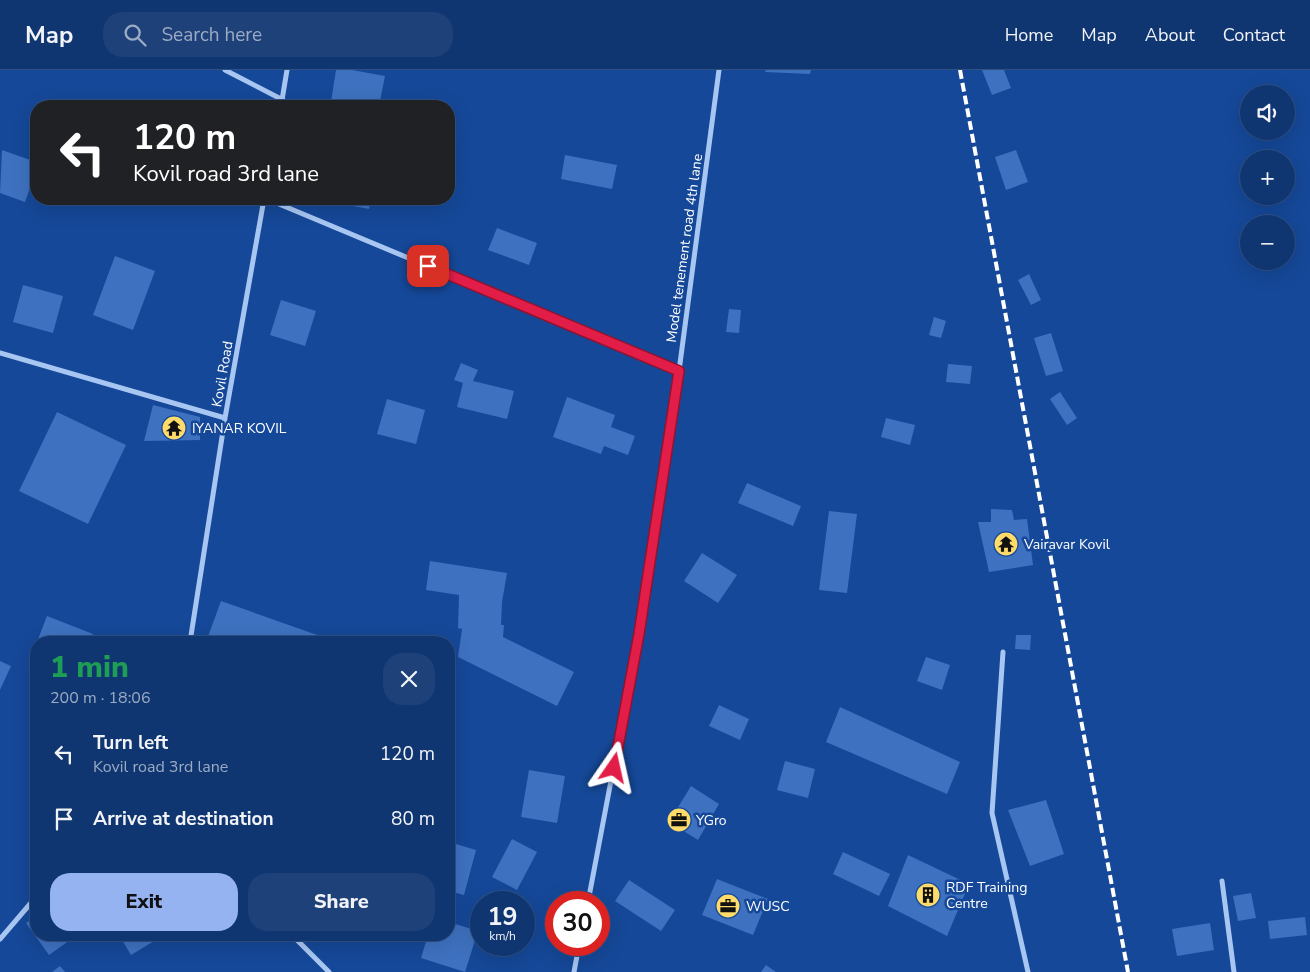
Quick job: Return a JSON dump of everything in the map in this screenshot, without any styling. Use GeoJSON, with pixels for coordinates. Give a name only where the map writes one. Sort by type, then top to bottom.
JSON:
{"type":"FeatureCollection","features":[{"type":"Feature","properties":{"kind":"street"},"geometry":{"type":"LineString","coordinates":[[224,70],[282,100],[286,70]]}},
{"type":"Feature","properties":{"kind":"street","name":"Model tenement road 4th lane"},"geometry":{"type":"LineString","coordinates":[[590,891],[639,634],[679,371],[719,70]]}},
{"type":"Feature","properties":{"kind":"street","name":"Kovil Road"},"geometry":{"type":"LineString","coordinates":[[191,636],[225,418],[264,205]]}},
{"type":"Feature","properties":{"kind":"street"},"geometry":{"type":"LineString","coordinates":[[279,205],[679,371]]}},
{"type":"Feature","properties":{"kind":"street"},"geometry":{"type":"LineString","coordinates":[[0,353],[225,418]]}},
{"type":"Feature","properties":{"kind":"street"},"geometry":{"type":"LineString","coordinates":[[1003,652],[992,813],[1028,972]]}},
{"type":"Feature","properties":{"kind":"street"},"geometry":{"type":"LineString","coordinates":[[1222,881],[1234,972]]}},
{"type":"Feature","properties":{"kind":"street"},"geometry":{"type":"LineString","coordinates":[[0,939],[30,904]]}},
{"type":"Feature","properties":{"kind":"street"},"geometry":{"type":"LineString","coordinates":[[298,941],[329,972]]}},
{"type":"Feature","properties":{"kind":"street"},"geometry":{"type":"LineString","coordinates":[[574,972],[577,956]]}},
{"type":"Feature","properties":{"kind":"building"},"geometry":{"type":"Polygon","coordinates":[[[336,70],[352,70],[385,76],[380,100],[331,100],[336,70]]]}},
{"type":"Feature","properties":{"kind":"building"},"geometry":{"type":"Polygon","coordinates":[[[766,70],[811,70],[810,74],[765,72],[766,70]]]}},
{"type":"Feature","properties":{"kind":"building"},"geometry":{"type":"Polygon","coordinates":[[[982,70],[1004,70],[1011,88],[992,95],[982,70]]]}},
{"type":"Feature","properties":{"kind":"building"},"geometry":{"type":"Polygon","coordinates":[[[2,150],[30,160],[30,188],[25,202],[0,193],[2,150]]]}},
{"type":"Feature","properties":{"kind":"building"},"geometry":{"type":"Polygon","coordinates":[[[1016,150],[1028,182],[1006,190],[995,157],[1016,150]]]}},
{"type":"Feature","properties":{"kind":"building"},"geometry":{"type":"Polygon","coordinates":[[[565,155],[617,165],[612,189],[561,179],[565,155]]]}},
{"type":"Feature","properties":{"kind":"building"},"geometry":{"type":"Polygon","coordinates":[[[348,205],[370,205],[369,209],[348,205]]]}},
{"type":"Feature","properties":{"kind":"building"},"geometry":{"type":"Polygon","coordinates":[[[497,228],[537,243],[529,265],[488,250],[497,228]]]}},
{"type":"Feature","properties":{"kind":"building"},"geometry":{"type":"Polygon","coordinates":[[[115,256],[155,271],[133,330],[93,315],[115,256]]]}},
{"type":"Feature","properties":{"kind":"building"},"geometry":{"type":"Polygon","coordinates":[[[1029,274],[1041,300],[1031,305],[1018,280],[1029,274]]]}},
{"type":"Feature","properties":{"kind":"building"},"geometry":{"type":"Polygon","coordinates":[[[23,285],[63,296],[53,333],[13,322],[23,285]]]}},
{"type":"Feature","properties":{"kind":"building"},"geometry":{"type":"Polygon","coordinates":[[[281,300],[316,311],[305,346],[270,335],[281,300]]]}},
{"type":"Feature","properties":{"kind":"building"},"geometry":{"type":"Polygon","coordinates":[[[729,309],[741,310],[739,333],[726,332],[729,309]]]}},
{"type":"Feature","properties":{"kind":"building"},"geometry":{"type":"Polygon","coordinates":[[[934,317],[946,321],[941,338],[929,335],[934,317]]]}},
{"type":"Feature","properties":{"kind":"building"},"geometry":{"type":"Polygon","coordinates":[[[1051,333],[1063,371],[1046,376],[1034,338],[1051,333]]]}},
{"type":"Feature","properties":{"kind":"building"},"geometry":{"type":"Polygon","coordinates":[[[461,363],[478,370],[473,381],[514,391],[507,419],[457,407],[463,383],[454,380],[461,363]]]}},
{"type":"Feature","properties":{"kind":"building"},"geometry":{"type":"Polygon","coordinates":[[[948,364],[972,366],[970,384],[946,382],[948,364]]]}},
{"type":"Feature","properties":{"kind":"building"},"geometry":{"type":"Polygon","coordinates":[[[1060,392],[1077,418],[1067,425],[1050,399],[1060,392]]]}},
{"type":"Feature","properties":{"kind":"building"},"geometry":{"type":"Polygon","coordinates":[[[567,397],[615,415],[611,427],[635,436],[628,455],[604,446],[601,454],[553,437],[567,397]]]}},
{"type":"Feature","properties":{"kind":"building"},"geometry":{"type":"Polygon","coordinates":[[[387,399],[425,410],[416,444],[377,434],[387,399]]]}},
{"type":"Feature","properties":{"kind":"building","name":"IYANAR KOVIL"},"geometry":{"type":"Polygon","coordinates":[[[153,405],[200,417],[200,440],[144,441],[153,405]]]}},
{"type":"Feature","properties":{"kind":"building"},"geometry":{"type":"Polygon","coordinates":[[[57,412],[126,445],[88,524],[19,491],[57,412]]]}},
{"type":"Feature","properties":{"kind":"building"},"geometry":{"type":"Polygon","coordinates":[[[886,418],[915,425],[910,445],[881,437],[886,418]]]}},
{"type":"Feature","properties":{"kind":"building"},"geometry":{"type":"Polygon","coordinates":[[[747,483],[801,506],[793,526],[738,503],[747,483]]]}},
{"type":"Feature","properties":{"kind":"building","name":"Vairavar Kovil"},"geometry":{"type":"Polygon","coordinates":[[[991,509],[1012,510],[1014,520],[1027,519],[1033,565],[989,572],[978,522],[991,522],[991,509]]]}},
{"type":"Feature","properties":{"kind":"building"},"geometry":{"type":"Polygon","coordinates":[[[829,511],[857,514],[847,593],[819,590],[829,511]]]}},
{"type":"Feature","properties":{"kind":"building"},"geometry":{"type":"Polygon","coordinates":[[[702,553],[737,575],[718,603],[684,581],[702,553]]]}},
{"type":"Feature","properties":{"kind":"building"},"geometry":{"type":"Polygon","coordinates":[[[430,561],[507,573],[502,602],[501,625],[504,625],[503,637],[574,672],[557,706],[458,657],[462,629],[458,628],[459,595],[426,590],[430,561]]]}},
{"type":"Feature","properties":{"kind":"building"},"geometry":{"type":"Polygon","coordinates":[[[221,601],[320,636],[208,636],[221,601]]]}},
{"type":"Feature","properties":{"kind":"building"},"geometry":{"type":"Polygon","coordinates":[[[47,616],[93,634],[92,636],[39,636],[47,616]]]}},
{"type":"Feature","properties":{"kind":"building"},"geometry":{"type":"Polygon","coordinates":[[[1016,635],[1031,635],[1030,650],[1015,649],[1016,635]]]}},
{"type":"Feature","properties":{"kind":"building"},"geometry":{"type":"Polygon","coordinates":[[[926,657],[950,665],[942,690],[917,681],[926,657]]]}},
{"type":"Feature","properties":{"kind":"building"},"geometry":{"type":"Polygon","coordinates":[[[0,661],[11,666],[0,690],[0,661]]]}},
{"type":"Feature","properties":{"kind":"building"},"geometry":{"type":"Polygon","coordinates":[[[719,705],[749,719],[740,740],[709,726],[719,705]]]}},
{"type":"Feature","properties":{"kind":"building"},"geometry":{"type":"Polygon","coordinates":[[[840,707],[960,762],[947,794],[826,742],[840,707]]]}},
{"type":"Feature","properties":{"kind":"building"},"geometry":{"type":"Polygon","coordinates":[[[785,761],[815,769],[808,798],[777,790],[785,761]]]}},
{"type":"Feature","properties":{"kind":"building"},"geometry":{"type":"Polygon","coordinates":[[[529,770],[565,776],[557,823],[521,817],[529,770]]]}},
{"type":"Feature","properties":{"kind":"building"},"geometry":{"type":"Polygon","coordinates":[[[691,786],[719,804],[698,840],[669,822],[691,786]]]}},
{"type":"Feature","properties":{"kind":"building"},"geometry":{"type":"Polygon","coordinates":[[[1046,800],[1064,854],[1030,866],[1008,810],[1046,800]]]}},
{"type":"Feature","properties":{"kind":"building"},"geometry":{"type":"Polygon","coordinates":[[[512,839],[537,852],[517,890],[492,877],[512,839]]]}},
{"type":"Feature","properties":{"kind":"building"},"geometry":{"type":"Polygon","coordinates":[[[455,844],[476,850],[464,895],[455,893],[455,844]]]}},
{"type":"Feature","properties":{"kind":"building"},"geometry":{"type":"Polygon","coordinates":[[[843,852],[890,874],[879,896],[833,874],[843,852]]]}},
{"type":"Feature","properties":{"kind":"building","name":"RDF Training Centre"},"geometry":{"type":"Polygon","coordinates":[[[908,855],[969,884],[947,936],[888,906],[908,855]]]}},
{"type":"Feature","properties":{"kind":"building"},"geometry":{"type":"Polygon","coordinates":[[[717,879],[768,899],[753,935],[702,915],[717,879]]]}},
{"type":"Feature","properties":{"kind":"building"},"geometry":{"type":"Polygon","coordinates":[[[629,880],[675,910],[661,931],[615,901],[629,880]]]}},
{"type":"Feature","properties":{"kind":"building"},"geometry":{"type":"Polygon","coordinates":[[[1251,893],[1256,918],[1238,921],[1233,896],[1251,893]]]}},
{"type":"Feature","properties":{"kind":"building"},"geometry":{"type":"Polygon","coordinates":[[[1305,917],[1307,935],[1270,939],[1268,921],[1305,917]]]}},
{"type":"Feature","properties":{"kind":"building"},"geometry":{"type":"Polygon","coordinates":[[[30,920],[30,929],[26,923],[30,920]]]}},
{"type":"Feature","properties":{"kind":"building"},"geometry":{"type":"Polygon","coordinates":[[[1210,923],[1214,950],[1177,956],[1172,929],[1210,923]]]}},
{"type":"Feature","properties":{"kind":"building"},"geometry":{"type":"Polygon","coordinates":[[[455,924],[470,929],[470,956],[465,972],[421,958],[426,941],[455,941],[455,924]]]}},
{"type":"Feature","properties":{"kind":"building"},"geometry":{"type":"Polygon","coordinates":[[[39,941],[69,941],[49,955],[39,941]]]}},
{"type":"Feature","properties":{"kind":"building"},"geometry":{"type":"Polygon","coordinates":[[[123,941],[154,941],[131,955],[123,941]]]}},
{"type":"Feature","properties":{"kind":"building"},"geometry":{"type":"Polygon","coordinates":[[[766,965],[776,972],[761,972],[766,965]]]}},
{"type":"Feature","properties":{"kind":"building"},"geometry":{"type":"Polygon","coordinates":[[[60,966],[65,972],[52,972],[60,966]]]}},
{"type":"Feature","properties":{"kind":"railway"},"geometry":{"type":"LineString","coordinates":[[960,70],[1128,972]]}},
{"type":"Feature","properties":{"kind":"place","name":"IYANAR KOVIL"},"geometry":{"type":"Point","coordinates":[174,428]}},
{"type":"Feature","properties":{"kind":"place","name":"Vairavar Kovil"},"geometry":{"type":"Point","coordinates":[1006,544]}},
{"type":"Feature","properties":{"kind":"place","name":"YGro"},"geometry":{"type":"Point","coordinates":[679,820]}},
{"type":"Feature","properties":{"kind":"place","name":"RDF Training Centre"},"geometry":{"type":"Point","coordinates":[928,895]}},
{"type":"Feature","properties":{"kind":"place","name":"WUSC"},"geometry":{"type":"Point","coordinates":[728,906]}},
{"type":"Feature","properties":{"kind":"route"},"geometry":{"type":"LineString","coordinates":[[428,266],[679,371],[639,634],[614,768]]}}]}
